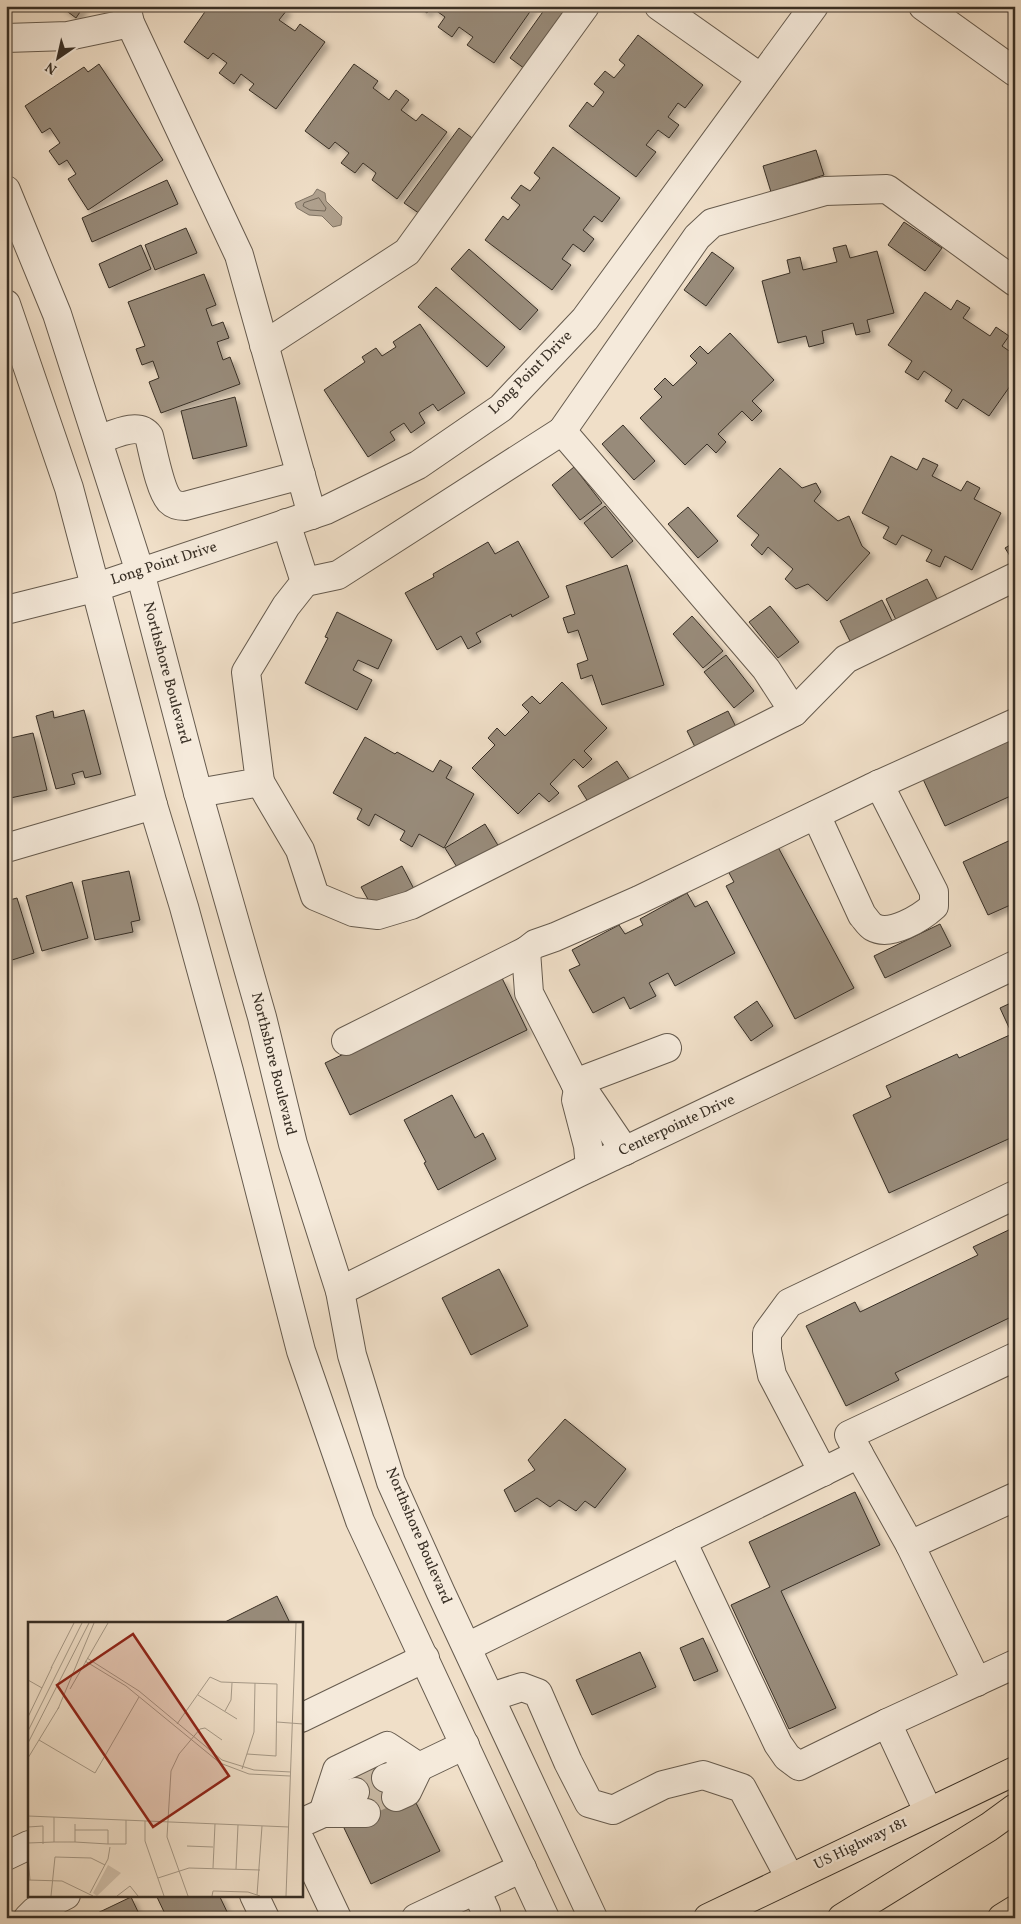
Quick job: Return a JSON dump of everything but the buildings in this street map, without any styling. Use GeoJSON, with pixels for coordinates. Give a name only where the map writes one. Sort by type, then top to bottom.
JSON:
{"type":"FeatureCollection","features":[{"type":"Feature","properties":{"kind":"main road","name":"US Highway 181"},"geometry":{"type":"LineString","coordinates":[[708,1918],[1015,1771]]}},
{"type":"Feature","properties":{"kind":"main road"},"geometry":{"type":"LineString","coordinates":[[842,1918],[989,1827],[1015,1808]]}},
{"type":"Feature","properties":{"kind":"main road"},"geometry":{"type":"LineString","coordinates":[[1002,1918],[1015,1910]]}},
{"type":"Feature","properties":{"kind":"street"},"geometry":{"type":"LineString","coordinates":[[264,345],[407,252],[585,6]]}},
{"type":"Feature","properties":{"kind":"street"},"geometry":{"type":"LineString","coordinates":[[659,6],[761,78]]}},
{"type":"Feature","properties":{"kind":"street","name":"Long Point Drive"},"geometry":{"type":"LineString","coordinates":[[6,610],[94,588],[326,510],[418,465],[501,408],[585,319],[814,6]]}},
{"type":"Feature","properties":{"kind":"street"},"geometry":{"type":"LineString","coordinates":[[923,6],[1015,72]]}},
{"type":"Feature","properties":{"kind":"street"},"geometry":{"type":"LineString","coordinates":[[7,38],[68,36],[128,15],[239,255],[312,515]]}},
{"type":"Feature","properties":{"kind":"street"},"geometry":{"type":"LineString","coordinates":[[1015,282],[887,189],[825,191],[712,222],[696,237],[562,430],[338,575],[305,582],[286,606],[246,672],[260,782],[300,850],[315,896],[353,912],[378,915],[411,906],[794,712],[846,659],[1015,577]]}},
{"type":"Feature","properties":{"kind":"street","name":"Northshore Boulevard"},"geometry":{"type":"LineString","coordinates":[[6,190],[57,314],[140,572],[198,793],[262,1017],[293,1144],[340,1291],[352,1355],[391,1482],[593,1918]]}},
{"type":"Feature","properties":{"kind":"street"},"geometry":{"type":"LineString","coordinates":[[6,304],[69,488],[153,805],[184,907],[229,1071],[301,1350],[360,1521],[545,1918]]}},
{"type":"Feature","properties":{"kind":"street"},"geometry":{"type":"LineString","coordinates":[[98,440],[138,428],[145,430],[150,436],[165,494],[171,502],[178,506],[185,506],[301,475]]}},
{"type":"Feature","properties":{"kind":"street"},"geometry":{"type":"LineString","coordinates":[[562,430],[766,669],[794,712]]}},
{"type":"Feature","properties":{"kind":"street"},"geometry":{"type":"LineString","coordinates":[[286,523],[305,582]]}},
{"type":"Feature","properties":{"kind":"street"},"geometry":{"type":"LineString","coordinates":[[346,1041],[526,951],[536,944],[639,900],[879,784],[1015,723]]}},
{"type":"Feature","properties":{"kind":"street"},"geometry":{"type":"LineString","coordinates":[[198,793],[260,782]]}},
{"type":"Feature","properties":{"kind":"street"},"geometry":{"type":"LineString","coordinates":[[816,815],[862,914],[872,927],[889,930],[921,918],[934,906],[934,892],[879,784]]}},
{"type":"Feature","properties":{"kind":"street"},"geometry":{"type":"LineString","coordinates":[[6,848],[153,805]]}},
{"type":"Feature","properties":{"kind":"street"},"geometry":{"type":"LineString","coordinates":[[526,951],[529,993],[576,1086],[588,1095],[624,1151]]}},
{"type":"Feature","properties":{"kind":"street","name":"Centerpointe Drive"},"geometry":{"type":"LineString","coordinates":[[340,1291],[624,1151],[1015,965]]}},
{"type":"Feature","properties":{"kind":"street"},"geometry":{"type":"LineString","coordinates":[[576,1086],[667,1048]]}},
{"type":"Feature","properties":{"kind":"street"},"geometry":{"type":"LineString","coordinates":[[576,1086],[576,1100],[588,1146],[590,1168]]}},
{"type":"Feature","properties":{"kind":"street"},"geometry":{"type":"LineString","coordinates":[[824,1472],[772,1375],[767,1350],[767,1333],[788,1303],[1015,1195]]}},
{"type":"Feature","properties":{"kind":"street"},"geometry":{"type":"LineString","coordinates":[[977,1682],[910,1545],[849,1435],[1015,1357]]}},
{"type":"Feature","properties":{"kind":"street"},"geometry":{"type":"LineString","coordinates":[[467,1647],[859,1454]]}},
{"type":"Feature","properties":{"kind":"street"},"geometry":{"type":"LineString","coordinates":[[910,1545],[1015,1497]]}},
{"type":"Feature","properties":{"kind":"street"},"geometry":{"type":"LineString","coordinates":[[682,1541],[778,1744],[787,1757],[799,1766],[1015,1664]]}},
{"type":"Feature","properties":{"kind":"street"},"geometry":{"type":"LineString","coordinates":[[302,1718],[425,1658]]}},
{"type":"Feature","properties":{"kind":"street"},"geometry":{"type":"LineString","coordinates":[[491,1697],[522,1687],[538,1693],[589,1803],[614,1810],[664,1785],[703,1775],[742,1788],[790,1878]]}},
{"type":"Feature","properties":{"kind":"street"},"geometry":{"type":"LineString","coordinates":[[887,1723],[928,1811]]}},
{"type":"Feature","properties":{"kind":"street"},"geometry":{"type":"LineString","coordinates":[[389,1784],[400,1763],[419,1767],[465,1745]]}},
{"type":"Feature","properties":{"kind":"street"},"geometry":{"type":"LineString","coordinates":[[312,1818],[337,1770],[387,1746],[419,1767]]}},
{"type":"Feature","properties":{"kind":"street"},"geometry":{"type":"LineString","coordinates":[[540,1802],[580,1786]]}},
{"type":"Feature","properties":{"kind":"street"},"geometry":{"type":"LineString","coordinates":[[312,1818],[358,1798]]}},
{"type":"Feature","properties":{"kind":"street"},"geometry":{"type":"LineString","coordinates":[[302,1844],[337,1918]]}},
{"type":"Feature","properties":{"kind":"street"},"geometry":{"type":"LineString","coordinates":[[6,1856],[28,1845]]}},
{"type":"Feature","properties":{"kind":"street"},"geometry":{"type":"LineString","coordinates":[[416,1918],[522,1868]]}},
{"type":"Feature","properties":{"kind":"street"},"geometry":{"type":"LineString","coordinates":[[476,1890],[486,1912],[486,1918]]}},
{"type":"Feature","properties":{"kind":"street"},"geometry":{"type":"LineString","coordinates":[[28,1918],[35,1911],[64,1896]]}},
{"type":"Feature","properties":{"kind":"street"},"geometry":{"type":"LineString","coordinates":[[254,1896],[265,1918]]}},
{"type":"Feature","properties":{"kind":"water"},"geometry":{"type":"Polygon","coordinates":[[[317,189],[325,193],[326,201],[342,217],[341,225],[333,227],[322,216],[309,215],[297,208],[295,203],[313,195],[317,189]]]}},
{"type":"Feature","properties":{"kind":"tunnel"},"geometry":{"type":"LineString","coordinates":[[351,1784],[382,1770]]}},
{"type":"Feature","properties":{"kind":"tunnel"},"geometry":{"type":"LineString","coordinates":[[361,1804],[392,1790]]}}]}
